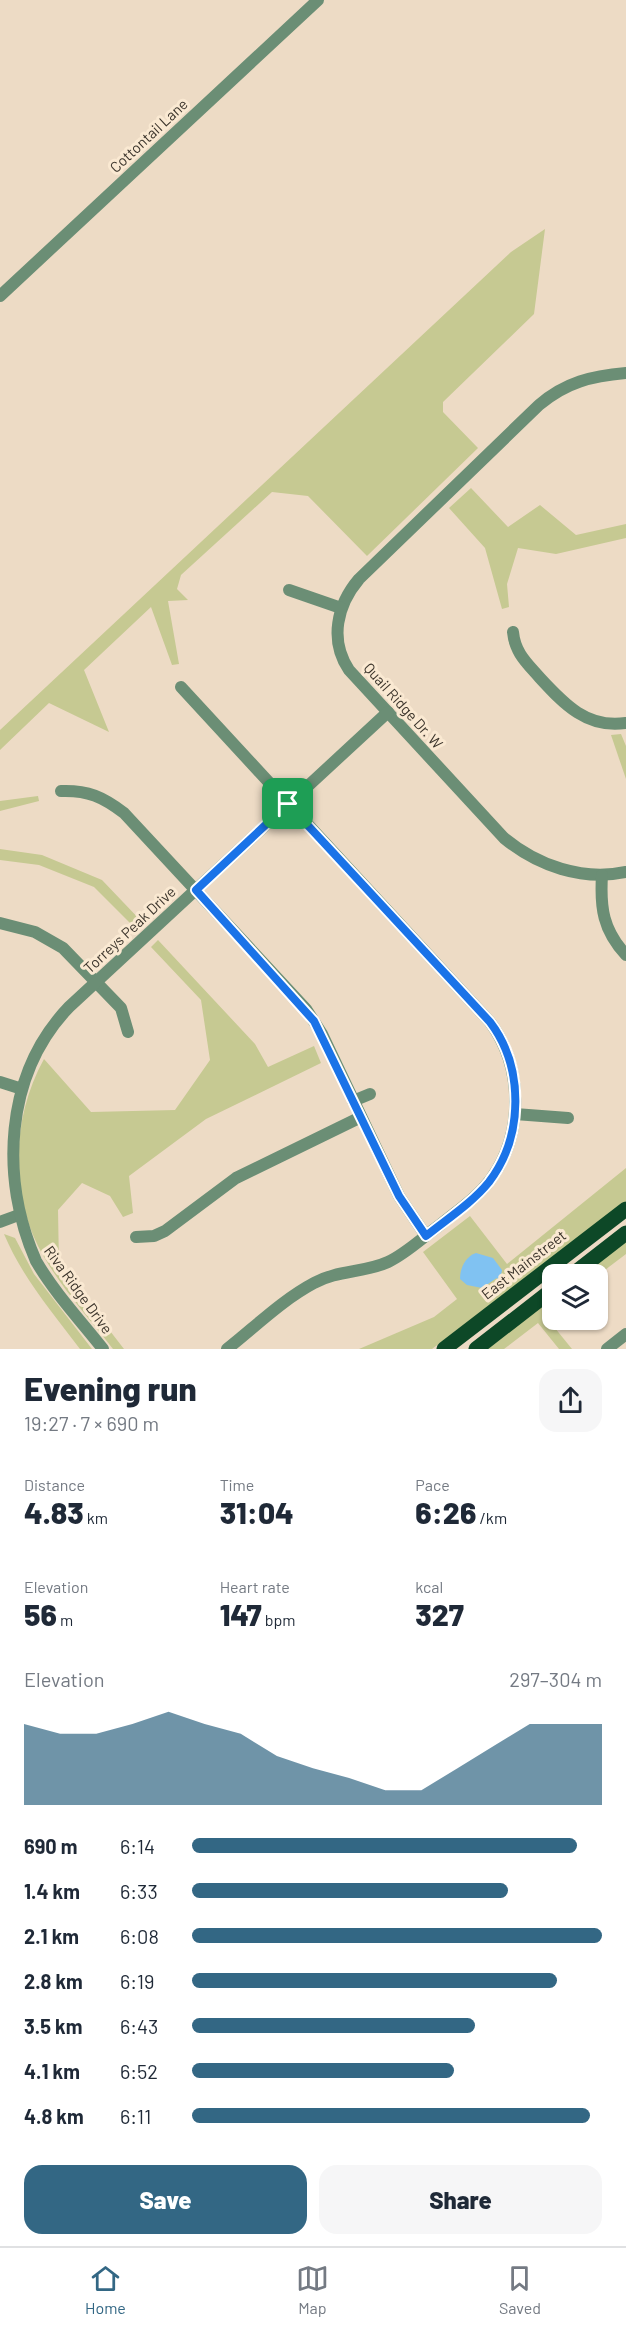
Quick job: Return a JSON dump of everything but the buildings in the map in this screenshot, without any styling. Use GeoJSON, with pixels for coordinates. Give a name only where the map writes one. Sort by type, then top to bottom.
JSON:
{"type":"FeatureCollection","features":[{"type":"Feature","properties":{"kind":"main road","name":"East Mainstreet"},"geometry":{"type":"LineString","coordinates":[[444,1349],[626,1209]]}},
{"type":"Feature","properties":{"kind":"main road"},"geometry":{"type":"LineString","coordinates":[[586,1264],[626,1233]]}},
{"type":"Feature","properties":{"kind":"main road"},"geometry":{"type":"LineString","coordinates":[[476,1349],[542,1298]]}},
{"type":"Feature","properties":{"kind":"street","name":"Cottontail Lane"},"geometry":{"type":"LineString","coordinates":[[0,296],[318,0]]}},
{"type":"Feature","properties":{"kind":"street","name":"Quail Ridge Dr. W"},"geometry":{"type":"LineString","coordinates":[[626,373],[589,377],[562,387],[539,405],[358,579],[341,608],[337,632],[343,659],[388,712],[515,847],[532,858],[557,867],[602,875],[626,872]]}},
{"type":"Feature","properties":{"kind":"street"},"geometry":{"type":"LineString","coordinates":[[289,590],[341,608]]}},
{"type":"Feature","properties":{"kind":"street"},"geometry":{"type":"LineString","coordinates":[[513,632],[519,654],[568,708],[599,723],[626,723]]}},
{"type":"Feature","properties":{"kind":"street"},"geometry":{"type":"LineString","coordinates":[[181,687],[494,1028],[513,1070],[515,1114],[506,1151],[490,1181],[476,1195],[426,1236],[384,1263],[333,1275],[316,1282],[233,1347]]}},
{"type":"Feature","properties":{"kind":"street","name":"Torreys Peak Drive"},"geometry":{"type":"LineString","coordinates":[[16,1216],[10,1188],[7,1144],[11,1115],[30,1061],[48,1031],[96,982],[388,712]]}},
{"type":"Feature","properties":{"kind":"street"},"geometry":{"type":"LineString","coordinates":[[62,791],[80,790],[93,793],[124,813],[306,1009],[322,1034],[399,1196],[426,1236]]}},
{"type":"Feature","properties":{"kind":"street"},"geometry":{"type":"LineString","coordinates":[[602,875],[601,903],[604,921],[612,939],[626,955]]}},
{"type":"Feature","properties":{"kind":"street"},"geometry":{"type":"LineString","coordinates":[[0,923],[30,930],[55,942],[121,1008],[128,1032]]}},
{"type":"Feature","properties":{"kind":"street"},"geometry":{"type":"LineString","coordinates":[[0,1082],[19,1088]]}},
{"type":"Feature","properties":{"kind":"street"},"geometry":{"type":"LineString","coordinates":[[354,1101],[370,1094]]}},
{"type":"Feature","properties":{"kind":"street"},"geometry":{"type":"LineString","coordinates":[[515,1114],[568,1118]]}},
{"type":"Feature","properties":{"kind":"street"},"geometry":{"type":"LineString","coordinates":[[136,1238],[165,1232],[236,1178],[361,1117]]}},
{"type":"Feature","properties":{"kind":"street"},"geometry":{"type":"LineString","coordinates":[[0,1222],[16,1216]]}},
{"type":"Feature","properties":{"kind":"street","name":"Riva Ridge Drive"},"geometry":{"type":"LineString","coordinates":[[16,1216],[39,1266],[102,1349]]}},
{"type":"Feature","properties":{"kind":"street"},"geometry":{"type":"LineString","coordinates":[[607,1349],[626,1334]]}},
{"type":"Feature","properties":{"kind":"green space"},"geometry":{"type":"Polygon","coordinates":[[[545,229],[534,314],[443,402],[443,412],[478,448],[367,556],[308,496],[272,492],[181,575],[177,589],[188,600],[168,601],[179,664],[172,665],[151,607],[84,670],[109,732],[49,703],[0,750],[0,730],[511,252],[545,229]]]}},
{"type":"Feature","properties":{"kind":"green space"},"geometry":{"type":"Polygon","coordinates":[[[471,488],[508,527],[540,505],[576,535],[626,524],[626,538],[556,554],[518,548],[507,584],[509,607],[502,609],[485,548],[449,508],[471,488]]]}},
{"type":"Feature","properties":{"kind":"green space"},"geometry":{"type":"Polygon","coordinates":[[[621,734],[626,746],[626,779],[611,735],[621,734]]]}},
{"type":"Feature","properties":{"kind":"green space"},"geometry":{"type":"Polygon","coordinates":[[[38,796],[39,801],[0,811],[0,801],[38,796]]]}},
{"type":"Feature","properties":{"kind":"green space"},"geometry":{"type":"Polygon","coordinates":[[[0,849],[42,855],[102,880],[143,923],[136,929],[94,887],[39,865],[0,860],[0,849]]]}},
{"type":"Feature","properties":{"kind":"green space"},"geometry":{"type":"Polygon","coordinates":[[[158,940],[255,1044],[268,1067],[314,1046],[321,1063],[206,1119],[129,1176],[133,1213],[123,1217],[110,1196],[82,1183],[58,1210],[59,1265],[124,1349],[113,1349],[60,1281],[44,1257],[33,1234],[20,1184],[18,1158],[20,1132],[33,1082],[44,1059],[91,1112],[175,1110],[210,1060],[201,1000],[151,947],[158,940]]]}},
{"type":"Feature","properties":{"kind":"green space"},"geometry":{"type":"Polygon","coordinates":[[[626,1168],[626,1201],[432,1349],[359,1349],[434,1317],[457,1299],[423,1252],[470,1216],[507,1264],[626,1168]]]}},
{"type":"Feature","properties":{"kind":"green space"},"geometry":{"type":"Polygon","coordinates":[[[4,1234],[15,1238],[34,1274],[92,1349],[80,1349],[38,1294],[4,1234]]]}},
{"type":"Feature","properties":{"kind":"green space"},"geometry":{"type":"Polygon","coordinates":[[[626,1241],[626,1254],[608,1268],[608,1264],[596,1264],[626,1241]]]}},
{"type":"Feature","properties":{"kind":"green space"},"geometry":{"type":"Polygon","coordinates":[[[542,1306],[542,1328],[538,1323],[504,1349],[486,1349],[542,1306]]]}},
{"type":"Feature","properties":{"kind":"green space"},"geometry":{"type":"Polygon","coordinates":[[[544,1330],[557,1330],[572,1349],[559,1349],[544,1330]]]}},
{"type":"Feature","properties":{"kind":"water"},"geometry":{"type":"Polygon","coordinates":[[[476,1253],[493,1258],[502,1270],[501,1275],[482,1288],[467,1285],[460,1279],[464,1263],[476,1253]]]}},
{"type":"Feature","properties":{"kind":"waterway"},"geometry":{"type":"LineString","coordinates":[[495,1276],[504,1280]]}},
{"type":"Feature","properties":{"kind":"route"},"geometry":{"type":"LineString","coordinates":[[288,804],[490,1022],[511,1063],[515,1114],[506,1151],[490,1181],[426,1236],[399,1196],[314,1021],[299,1001],[196,890],[288,804]]}}]}
